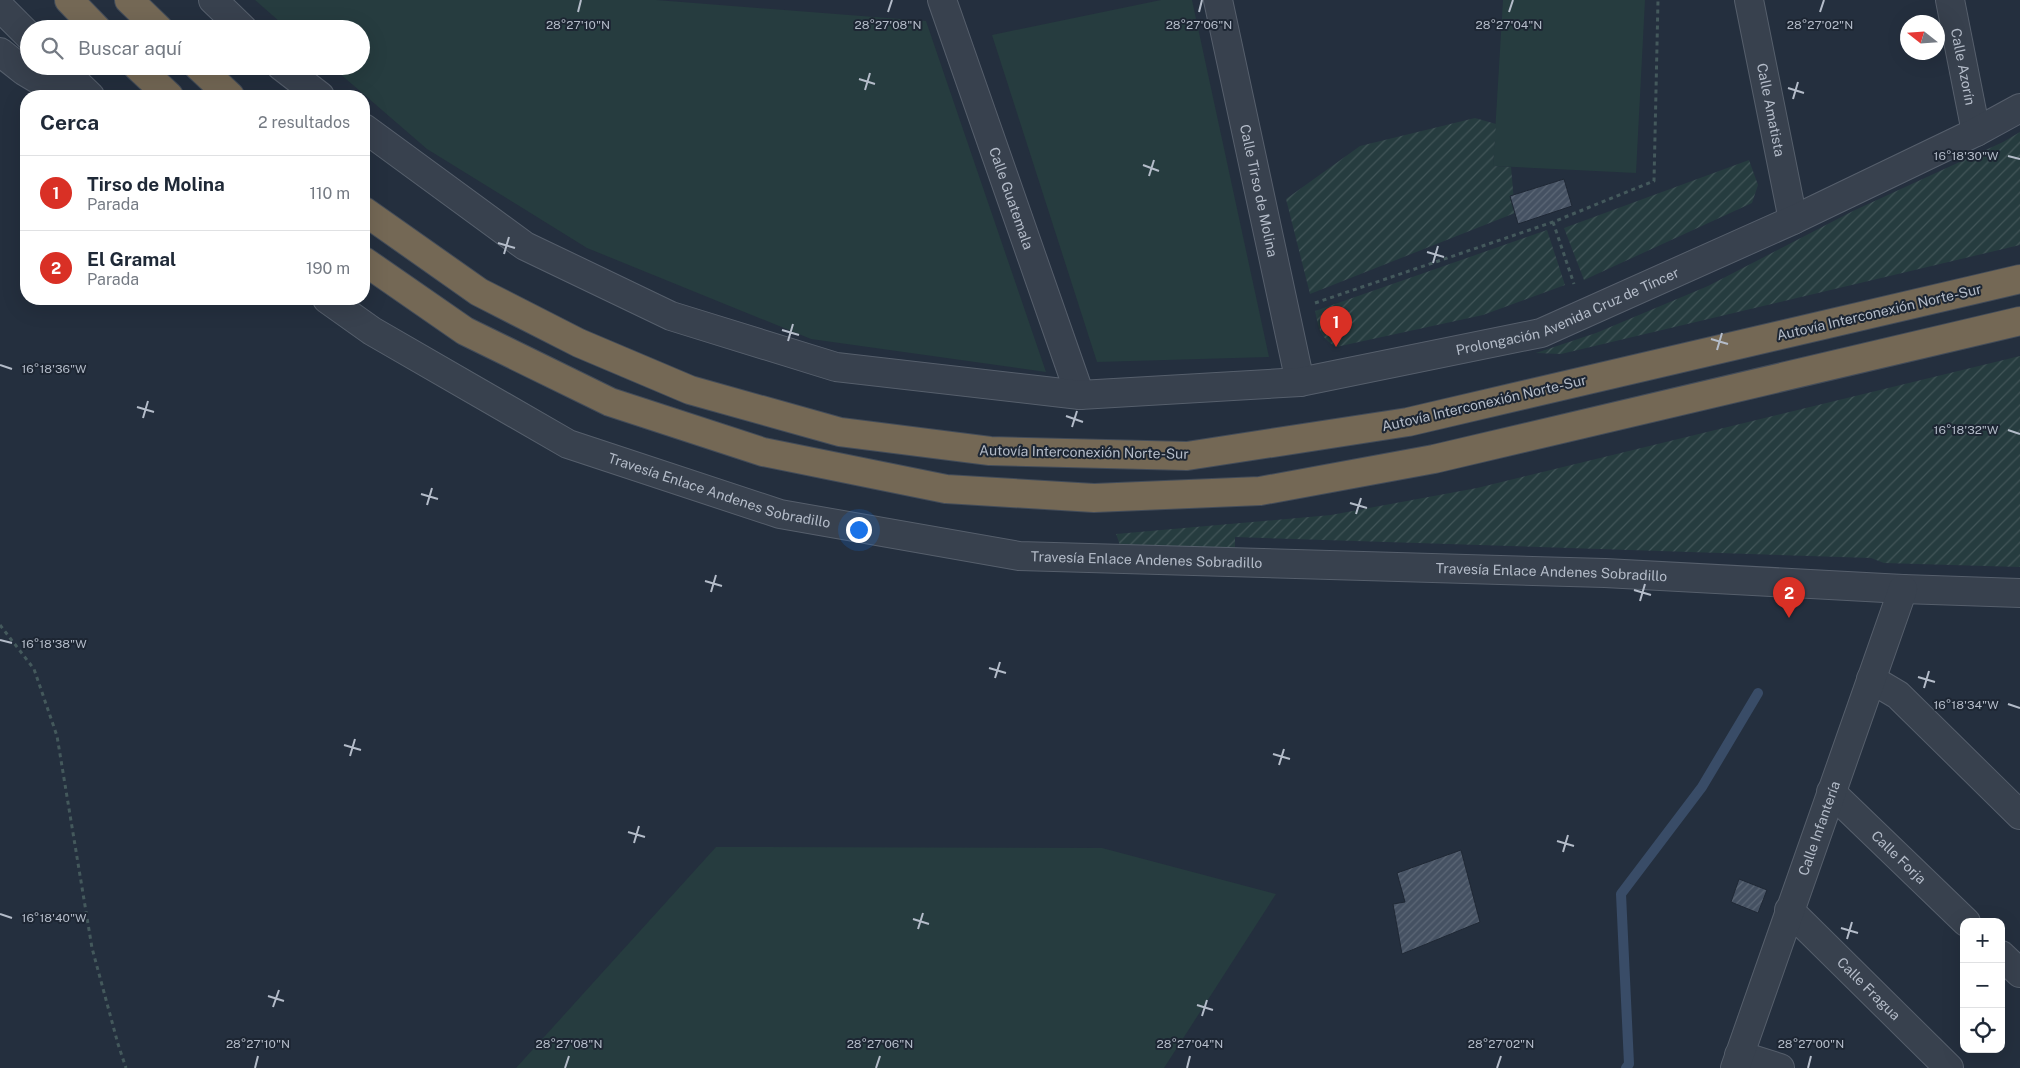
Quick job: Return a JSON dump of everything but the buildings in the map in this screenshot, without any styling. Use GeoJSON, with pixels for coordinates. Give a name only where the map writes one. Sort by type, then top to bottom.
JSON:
{"type":"FeatureCollection","features":[{"type":"Feature","properties":{"kind":"highway"},"geometry":{"type":"LineString","coordinates":[[69,0],[88,20]]}},
{"type":"Feature","properties":{"kind":"highway"},"geometry":{"type":"LineString","coordinates":[[129,0],[150,20]]}},
{"type":"Feature","properties":{"kind":"highway"},"geometry":{"type":"LineString","coordinates":[[146,75],[162,90]]}},
{"type":"Feature","properties":{"kind":"highway"},"geometry":{"type":"LineString","coordinates":[[208,75],[224,90]]}},
{"type":"Feature","properties":{"kind":"highway","name":"Autovía Interconexión Norte-Sur"},"geometry":{"type":"LineString","coordinates":[[370,215],[479,292],[579,343],[690,390],[840,432],[990,452],[1187,456],[1408,422],[2020,279]]}},
{"type":"Feature","properties":{"kind":"highway"},"geometry":{"type":"LineString","coordinates":[[370,265],[465,331],[610,402],[754,449],[946,489],[1094,498],[1260,491],[1424,461],[2020,321]]}},
{"type":"Feature","properties":{"kind":"street"},"geometry":{"type":"LineString","coordinates":[[213,0],[234,20]]}},
{"type":"Feature","properties":{"kind":"street","name":"Calle Guatemala"},"geometry":{"type":"LineString","coordinates":[[942,0],[1080,395]]}},
{"type":"Feature","properties":{"kind":"street","name":"Calle Tirso de Molina"},"geometry":{"type":"LineString","coordinates":[[1218,0],[1300,382]]}},
{"type":"Feature","properties":{"kind":"street","name":"Calle Amatista"},"geometry":{"type":"LineString","coordinates":[[1748,0],[1792,220]]}},
{"type":"Feature","properties":{"kind":"street","name":"Calle Azorín"},"geometry":{"type":"LineString","coordinates":[[1950,0],[1976,132]]}},
{"type":"Feature","properties":{"kind":"street"},"geometry":{"type":"LineString","coordinates":[[0,7],[20,27]]}},
{"type":"Feature","properties":{"kind":"street"},"geometry":{"type":"LineString","coordinates":[[0,52],[20,67]]}},
{"type":"Feature","properties":{"kind":"street"},"geometry":{"type":"LineString","coordinates":[[32,75],[56,90]]}},
{"type":"Feature","properties":{"kind":"street"},"geometry":{"type":"LineString","coordinates":[[69,75],[84,90]]}},
{"type":"Feature","properties":{"kind":"street"},"geometry":{"type":"LineString","coordinates":[[293,75],[312,90]]}},
{"type":"Feature","properties":{"kind":"street","name":"Prolongación Avenida Cruz de Tíncer"},"geometry":{"type":"LineString","coordinates":[[1080,395],[1300,382],[1541,333],[1792,220],[1976,132],[2020,108]]}},
{"type":"Feature","properties":{"kind":"street"},"geometry":{"type":"LineString","coordinates":[[370,132],[525,246],[671,316],[836,367],[1080,395]]}},
{"type":"Feature","properties":{"kind":"street","name":"Travesía Enlace Andenes Sobradillo"},"geometry":{"type":"LineString","coordinates":[[335,305],[372,331],[568,444],[780,514],[1019,556],[1596,572],[1903,589],[2020,593]]}},
{"type":"Feature","properties":{"kind":"street","name":"Calle Infantería"},"geometry":{"type":"LineString","coordinates":[[1737,1062],[1903,589]]}},
{"type":"Feature","properties":{"kind":"street"},"geometry":{"type":"LineString","coordinates":[[1871,679],[1898,695],[2020,815]]}},
{"type":"Feature","properties":{"kind":"street","name":"Calle Forja"},"geometry":{"type":"LineString","coordinates":[[1831,792],[1962,918]]}},
{"type":"Feature","properties":{"kind":"street","name":"Calle Fragua"},"geometry":{"type":"LineString","coordinates":[[1789,910],[1949,1068]]}},
{"type":"Feature","properties":{"kind":"street"},"geometry":{"type":"LineString","coordinates":[[2005,959],[2020,973]]}},
{"type":"Feature","properties":{"kind":"street"},"geometry":{"type":"LineString","coordinates":[[1737,1062],[1780,1068]]}},
{"type":"Feature","properties":{"kind":"path"},"geometry":{"type":"LineString","coordinates":[[1286,312],[1553,222],[1654,182],[1658,0]]}},
{"type":"Feature","properties":{"kind":"path"},"geometry":{"type":"LineString","coordinates":[[1553,222],[1584,313]]}},
{"type":"Feature","properties":{"kind":"path"},"geometry":{"type":"LineString","coordinates":[[0,625],[34,669],[57,736],[92,948],[126,1068]]}},
{"type":"Feature","properties":{"kind":"green space"},"geometry":{"type":"Polygon","coordinates":[[[255,0],[656,0],[926,21],[1046,372],[811,339],[587,248],[427,149],[370,100],[370,90],[359,90],[341,75],[370,75],[370,20],[278,20],[255,0]]]}},
{"type":"Feature","properties":{"kind":"green space"},"geometry":{"type":"Polygon","coordinates":[[[1161,0],[1192,0],[1269,357],[1097,362],[992,35],[1161,0]]]}},
{"type":"Feature","properties":{"kind":"green space"},"geometry":{"type":"Polygon","coordinates":[[[1503,0],[1645,0],[1636,173],[1493,166],[1503,0]]]}},
{"type":"Feature","properties":{"kind":"green space"},"geometry":{"type":"Polygon","coordinates":[[[1475,118],[1496,124],[1493,166],[1511,167],[1515,213],[1310,294],[1286,199],[1360,146],[1475,118]]]}},
{"type":"Feature","properties":{"kind":"green space"},"geometry":{"type":"Polygon","coordinates":[[[2020,132],[2020,245],[1561,354],[1536,353],[1596,333],[1708,286],[1853,211],[2003,142],[2020,132]]]}},
{"type":"Feature","properties":{"kind":"green space"},"geometry":{"type":"Polygon","coordinates":[[[1749,160],[1758,185],[1752,203],[1584,280],[1564,228],[1749,160]]]}},
{"type":"Feature","properties":{"kind":"green space"},"geometry":{"type":"Polygon","coordinates":[[[1547,230],[1565,285],[1483,315],[1336,347],[1321,332],[1315,311],[1547,230]]]}},
{"type":"Feature","properties":{"kind":"green space"},"geometry":{"type":"Polygon","coordinates":[[[2020,356],[2020,567],[1884,563],[1871,558],[1235,537],[1235,548],[1145,549],[1120,545],[1116,534],[1331,515],[1477,488],[2020,356]]]}},
{"type":"Feature","properties":{"kind":"green space"},"geometry":{"type":"Polygon","coordinates":[[[716,847],[1102,848],[1276,894],[1164,1068],[516,1068],[716,847]]]}},
{"type":"Feature","properties":{"kind":"waterway"},"geometry":{"type":"LineString","coordinates":[[1626,1068],[1629,1064],[1621,894],[1702,787],[1758,693]]}},
{"type":"Feature","properties":{"kind":"place","name":"Tirso de Molina"},"geometry":{"type":"Point","coordinates":[1336,347]}},
{"type":"Feature","properties":{"kind":"place","name":"El Gramal"},"geometry":{"type":"Point","coordinates":[1789,618]}}]}
